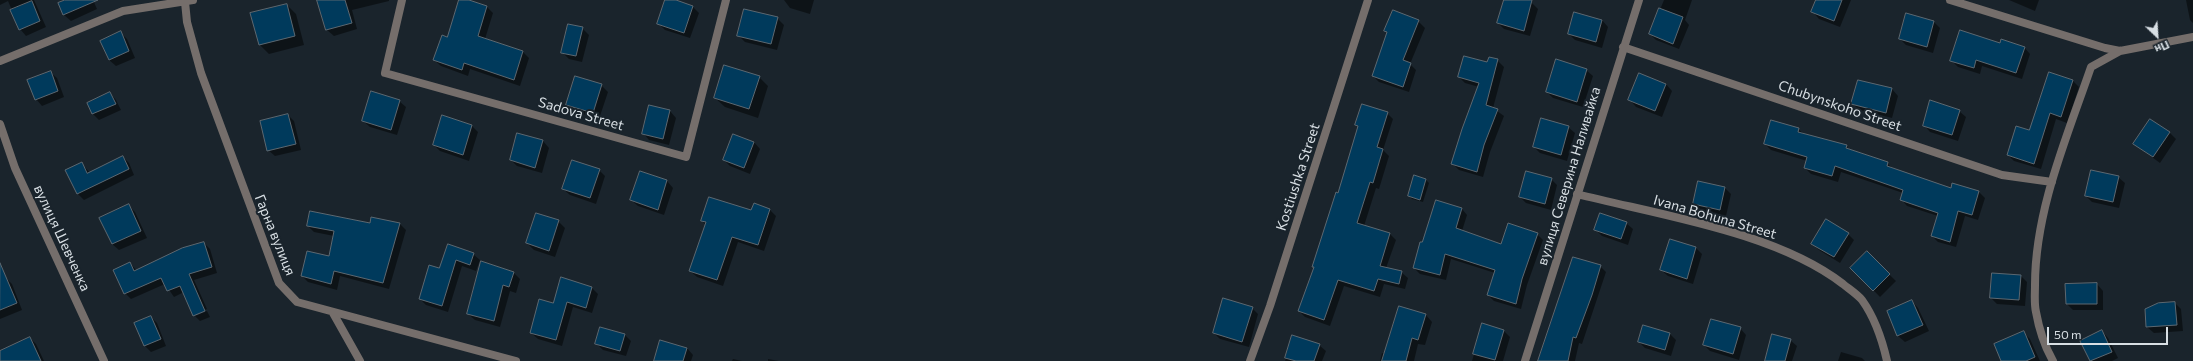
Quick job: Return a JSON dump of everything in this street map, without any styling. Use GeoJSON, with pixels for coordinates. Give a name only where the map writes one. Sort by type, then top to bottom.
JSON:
{"type":"FeatureCollection","features":[{"type":"Feature","properties":{"kind":"street","name":"Sadova Street"},"geometry":{"type":"LineString","coordinates":[[402,0],[385,73],[686,157],[726,0]]}},
{"type":"Feature","properties":{"kind":"street","name":"Kostiushka Street"},"geometry":{"type":"LineString","coordinates":[[1250,361],[1270,306],[1368,0]]}},
{"type":"Feature","properties":{"kind":"street","name":"вулиця Северина Наливайка"},"geometry":{"type":"LineString","coordinates":[[1525,361],[1639,0]]}},
{"type":"Feature","properties":{"kind":"street"},"geometry":{"type":"LineString","coordinates":[[1950,0],[2105,48],[2120,51]]}},
{"type":"Feature","properties":{"kind":"street"},"geometry":{"type":"LineString","coordinates":[[0,61],[123,10],[189,1]]}},
{"type":"Feature","properties":{"kind":"street","name":"Гарна вулиця"},"geometry":{"type":"LineString","coordinates":[[189,1],[187,22],[201,73],[279,283],[297,302],[333,313],[516,361]]}},
{"type":"Feature","properties":{"kind":"street"},"geometry":{"type":"LineString","coordinates":[[2053,361],[2048,352],[2035,311],[2035,263],[2052,182],[2091,67],[2120,51],[2193,37]]}},
{"type":"Feature","properties":{"kind":"street","name":"Chubynskoho Street"},"geometry":{"type":"LineString","coordinates":[[1623,47],[2002,175],[2052,182]]}},
{"type":"Feature","properties":{"kind":"street","name":"вулиця Шевченка"},"geometry":{"type":"LineString","coordinates":[[0,124],[15,168],[104,361]]}},
{"type":"Feature","properties":{"kind":"street","name":"Ivana Bohuna Street"},"geometry":{"type":"LineString","coordinates":[[1577,194],[1721,230],[1782,250],[1830,274],[1861,299],[1880,334],[1887,361]]}},
{"type":"Feature","properties":{"kind":"street"},"geometry":{"type":"LineString","coordinates":[[333,313],[360,361]]}},
{"type":"Feature","properties":{"kind":"building"},"geometry":{"type":"Polygon","coordinates":[[[65,0],[98,0],[63,15],[58,3],[65,0]]]}},
{"type":"Feature","properties":{"kind":"building"},"geometry":{"type":"Polygon","coordinates":[[[317,0],[345,0],[352,23],[326,30],[317,0]]]}},
{"type":"Feature","properties":{"kind":"building"},"geometry":{"type":"Polygon","coordinates":[[[459,0],[469,0],[487,6],[478,36],[523,51],[514,80],[464,63],[462,70],[433,60],[442,35],[447,37],[459,0]]]}},
{"type":"Feature","properties":{"kind":"building"},"geometry":{"type":"Polygon","coordinates":[[[665,0],[676,0],[693,6],[684,33],[657,24],[665,0]]]}},
{"type":"Feature","properties":{"kind":"building"},"geometry":{"type":"Polygon","coordinates":[[[1504,0],[1532,0],[1524,31],[1497,23],[1504,0]]]}},
{"type":"Feature","properties":{"kind":"building"},"geometry":{"type":"Polygon","coordinates":[[[1816,0],[1842,0],[1834,21],[1811,12],[1816,0]]]}},
{"type":"Feature","properties":{"kind":"building"},"geometry":{"type":"Polygon","coordinates":[[[32,1],[40,21],[19,30],[10,10],[32,1]]]}},
{"type":"Feature","properties":{"kind":"building"},"geometry":{"type":"Polygon","coordinates":[[[287,4],[295,36],[259,45],[250,13],[287,4]]]}},
{"type":"Feature","properties":{"kind":"building"},"geometry":{"type":"Polygon","coordinates":[[[1659,8],[1683,17],[1673,44],[1649,34],[1659,8]]]}},
{"type":"Feature","properties":{"kind":"building"},"geometry":{"type":"Polygon","coordinates":[[[744,9],[778,17],[771,44],[737,36],[744,9]]]}},
{"type":"Feature","properties":{"kind":"building"},"geometry":{"type":"Polygon","coordinates":[[[1393,10],[1419,20],[1403,60],[1411,63],[1403,87],[1372,76],[1387,32],[1384,31],[1393,10]]]}},
{"type":"Feature","properties":{"kind":"building"},"geometry":{"type":"Polygon","coordinates":[[[1574,12],[1602,20],[1596,42],[1568,34],[1574,12]]]}},
{"type":"Feature","properties":{"kind":"building"},"geometry":{"type":"Polygon","coordinates":[[[1906,13],[1934,21],[1927,47],[1899,39],[1906,13]]]}},
{"type":"Feature","properties":{"kind":"building"},"geometry":{"type":"Polygon","coordinates":[[[568,24],[583,27],[576,56],[561,53],[568,24]]]}},
{"type":"Feature","properties":{"kind":"building"},"geometry":{"type":"Polygon","coordinates":[[[1960,30],[2000,43],[2001,39],[2025,47],[2016,73],[1976,60],[1974,68],[1950,61],[1960,30]]]}},
{"type":"Feature","properties":{"kind":"building"},"geometry":{"type":"Polygon","coordinates":[[[121,31],[129,51],[109,60],[100,41],[121,31]]]}},
{"type":"Feature","properties":{"kind":"building"},"geometry":{"type":"Polygon","coordinates":[[[1464,56],[1487,62],[1489,57],[1498,59],[1486,105],[1498,109],[1484,145],[1477,172],[1451,164],[1479,83],[1458,77],[1464,56]]]}},
{"type":"Feature","properties":{"kind":"building"},"geometry":{"type":"Polygon","coordinates":[[[1556,59],[1587,69],[1577,102],[1546,92],[1556,59]]]}},
{"type":"Feature","properties":{"kind":"building"},"geometry":{"type":"Polygon","coordinates":[[[724,65],[760,76],[749,109],[714,98],[724,65]]]}},
{"type":"Feature","properties":{"kind":"building"},"geometry":{"type":"Polygon","coordinates":[[[51,71],[58,91],[35,100],[27,80],[51,71]]]}},
{"type":"Feature","properties":{"kind":"building"},"geometry":{"type":"Polygon","coordinates":[[[2049,72],[2073,80],[2061,117],[2050,113],[2034,164],[2007,155],[2016,126],[2029,130],[2049,72]]]}},
{"type":"Feature","properties":{"kind":"building"},"geometry":{"type":"Polygon","coordinates":[[[1639,73],[1666,84],[1655,111],[1628,100],[1639,73]]]}},
{"type":"Feature","properties":{"kind":"building"},"geometry":{"type":"Polygon","coordinates":[[[575,76],[602,84],[593,113],[566,105],[575,76]]]}},
{"type":"Feature","properties":{"kind":"building"},"geometry":{"type":"Polygon","coordinates":[[[1858,80],[1892,88],[1886,113],[1851,104],[1858,80]]]}},
{"type":"Feature","properties":{"kind":"building"},"geometry":{"type":"Polygon","coordinates":[[[371,91],[400,100],[391,130],[362,121],[371,91]]]}},
{"type":"Feature","properties":{"kind":"building"},"geometry":{"type":"Polygon","coordinates":[[[110,92],[116,104],[92,114],[87,103],[110,92]]]}},
{"type":"Feature","properties":{"kind":"building"},"geometry":{"type":"Polygon","coordinates":[[[1930,100],[1960,110],[1952,135],[1923,126],[1930,100]]]}},
{"type":"Feature","properties":{"kind":"building"},"geometry":{"type":"Polygon","coordinates":[[[1362,104],[1388,112],[1377,147],[1383,149],[1373,183],[1370,182],[1357,223],[1390,233],[1380,266],[1402,271],[1399,284],[1378,279],[1374,291],[1338,280],[1324,320],[1298,311],[1314,267],[1312,267],[1336,192],[1338,193],[1358,126],[1355,125],[1362,104]]]}},
{"type":"Feature","properties":{"kind":"building"},"geometry":{"type":"Polygon","coordinates":[[[649,105],[670,110],[663,139],[642,134],[649,105]]]}},
{"type":"Feature","properties":{"kind":"building"},"geometry":{"type":"Polygon","coordinates":[[[288,114],[296,144],[267,151],[260,121],[288,114]]]}},
{"type":"Feature","properties":{"kind":"building"},"geometry":{"type":"Polygon","coordinates":[[[442,115],[472,125],[463,155],[433,145],[442,115]]]}},
{"type":"Feature","properties":{"kind":"building"},"geometry":{"type":"Polygon","coordinates":[[[1541,118],[1569,126],[1561,155],[1533,147],[1541,118]]]}},
{"type":"Feature","properties":{"kind":"building"},"geometry":{"type":"Polygon","coordinates":[[[2150,119],[2170,132],[2153,157],[2133,144],[2150,119]]]}},
{"type":"Feature","properties":{"kind":"building"},"geometry":{"type":"Polygon","coordinates":[[[1771,120],[1799,128],[1798,132],[1847,145],[1846,148],[1888,162],[1887,166],[1951,188],[1952,183],[1979,191],[1972,215],[1958,211],[1950,242],[1931,236],[1938,213],[1900,200],[1903,190],[1835,166],[1832,176],[1804,168],[1807,157],[1764,144],[1771,120]]]}},
{"type":"Feature","properties":{"kind":"building"},"geometry":{"type":"Polygon","coordinates":[[[517,133],[543,140],[535,168],[510,160],[517,133]]]}},
{"type":"Feature","properties":{"kind":"building"},"geometry":{"type":"Polygon","coordinates":[[[733,134],[754,142],[744,168],[723,160],[733,134]]]}},
{"type":"Feature","properties":{"kind":"building"},"geometry":{"type":"Polygon","coordinates":[[[123,156],[129,169],[77,194],[65,170],[82,162],[87,173],[123,156]]]}},
{"type":"Feature","properties":{"kind":"building"},"geometry":{"type":"Polygon","coordinates":[[[572,160],[600,169],[590,198],[562,189],[572,160]]]}},
{"type":"Feature","properties":{"kind":"building"},"geometry":{"type":"Polygon","coordinates":[[[2091,170],[2119,176],[2113,202],[2085,196],[2091,170]]]}},
{"type":"Feature","properties":{"kind":"building"},"geometry":{"type":"Polygon","coordinates":[[[640,171],[667,180],[658,210],[630,200],[640,171]]]}},
{"type":"Feature","properties":{"kind":"building"},"geometry":{"type":"Polygon","coordinates":[[[1526,171],[1552,178],[1545,204],[1519,197],[1526,171]]]}},
{"type":"Feature","properties":{"kind":"building"},"geometry":{"type":"Polygon","coordinates":[[[1414,175],[1426,179],[1420,200],[1408,196],[1414,175]]]}},
{"type":"Feature","properties":{"kind":"building"},"geometry":{"type":"Polygon","coordinates":[[[1698,181],[1725,187],[1720,210],[1693,204],[1698,181]]]}},
{"type":"Feature","properties":{"kind":"building"},"geometry":{"type":"Polygon","coordinates":[[[709,197],[751,210],[754,203],[770,209],[758,245],[732,237],[717,280],[689,271],[706,222],[701,221],[709,197]]]}},
{"type":"Feature","properties":{"kind":"building"},"geometry":{"type":"Polygon","coordinates":[[[1436,200],[1462,208],[1456,228],[1501,244],[1508,223],[1538,233],[1522,279],[1516,304],[1487,295],[1495,270],[1445,254],[1440,275],[1413,268],[1420,242],[1422,242],[1436,200]]]}},
{"type":"Feature","properties":{"kind":"building"},"geometry":{"type":"Polygon","coordinates":[[[129,204],[141,231],[112,244],[99,218],[129,204]]]}},
{"type":"Feature","properties":{"kind":"building"},"geometry":{"type":"Polygon","coordinates":[[[310,211],[370,223],[371,217],[400,223],[383,283],[334,271],[331,284],[301,276],[307,251],[329,256],[334,231],[307,226],[310,211]]]}},
{"type":"Feature","properties":{"kind":"building"},"geometry":{"type":"Polygon","coordinates":[[[536,213],[559,220],[549,251],[526,243],[536,213]]]}},
{"type":"Feature","properties":{"kind":"building"},"geometry":{"type":"Polygon","coordinates":[[[1600,213],[1627,222],[1621,239],[1594,230],[1600,213]]]}},
{"type":"Feature","properties":{"kind":"building"},"geometry":{"type":"Polygon","coordinates":[[[1826,219],[1849,233],[1834,257],[1811,244],[1826,219]]]}},
{"type":"Feature","properties":{"kind":"building"},"geometry":{"type":"Polygon","coordinates":[[[1670,239],[1696,247],[1687,279],[1660,270],[1670,239]]]}},
{"type":"Feature","properties":{"kind":"building"},"geometry":{"type":"Polygon","coordinates":[[[204,242],[212,267],[189,274],[205,311],[193,316],[180,286],[167,291],[161,278],[124,294],[113,270],[130,262],[134,271],[182,248],[204,242]]]}},
{"type":"Feature","properties":{"kind":"building"},"geometry":{"type":"Polygon","coordinates":[[[448,244],[474,253],[470,265],[456,260],[442,306],[419,299],[429,265],[439,268],[448,244]]]}},
{"type":"Feature","properties":{"kind":"building"},"geometry":{"type":"Polygon","coordinates":[[[1867,251],[1890,274],[1873,291],[1850,268],[1867,251]]]}},
{"type":"Feature","properties":{"kind":"building"},"geometry":{"type":"Polygon","coordinates":[[[1573,257],[1601,265],[1592,295],[1576,338],[1573,337],[1568,361],[1538,361],[1573,257]]]}},
{"type":"Feature","properties":{"kind":"building"},"geometry":{"type":"Polygon","coordinates":[[[481,261],[514,272],[509,287],[503,285],[494,321],[467,314],[481,261]]]}},
{"type":"Feature","properties":{"kind":"building"},"geometry":{"type":"Polygon","coordinates":[[[0,263],[17,303],[0,310],[0,263]]]}},
{"type":"Feature","properties":{"kind":"building"},"geometry":{"type":"Polygon","coordinates":[[[1992,273],[2021,275],[2019,300],[1990,298],[1992,273]]]}},
{"type":"Feature","properties":{"kind":"building"},"geometry":{"type":"Polygon","coordinates":[[[561,277],[592,287],[586,308],[567,302],[556,340],[530,333],[539,299],[553,303],[561,277]]]}},
{"type":"Feature","properties":{"kind":"building"},"geometry":{"type":"Polygon","coordinates":[[[2097,283],[2097,304],[2066,304],[2065,284],[2097,283]]]}},
{"type":"Feature","properties":{"kind":"building"},"geometry":{"type":"Polygon","coordinates":[[[1223,298],[1253,307],[1242,342],[1213,333],[1223,298]]]}},
{"type":"Feature","properties":{"kind":"building"},"geometry":{"type":"Polygon","coordinates":[[[1912,300],[1923,325],[1897,336],[1887,311],[1912,300]]]}},
{"type":"Feature","properties":{"kind":"building"},"geometry":{"type":"Polygon","coordinates":[[[2175,302],[2177,325],[2146,327],[2145,309],[2158,303],[2175,302]]]}},
{"type":"Feature","properties":{"kind":"building"},"geometry":{"type":"Polygon","coordinates":[[[1399,306],[1426,314],[1418,340],[1412,338],[1406,361],[1382,361],[1399,306]]]}},
{"type":"Feature","properties":{"kind":"building"},"geometry":{"type":"Polygon","coordinates":[[[151,316],[161,339],[144,346],[134,323],[151,316]]]}},
{"type":"Feature","properties":{"kind":"building"},"geometry":{"type":"Polygon","coordinates":[[[1711,319],[1741,327],[1733,354],[1703,345],[1711,319]]]}},
{"type":"Feature","properties":{"kind":"building"},"geometry":{"type":"Polygon","coordinates":[[[1482,323],[1504,330],[1495,360],[1473,354],[1482,323]]]}},
{"type":"Feature","properties":{"kind":"building"},"geometry":{"type":"Polygon","coordinates":[[[1643,325],[1670,333],[1665,350],[1638,342],[1643,325]]]}},
{"type":"Feature","properties":{"kind":"building"},"geometry":{"type":"Polygon","coordinates":[[[600,327],[625,334],[620,351],[595,344],[600,327]]]}},
{"type":"Feature","properties":{"kind":"building"},"geometry":{"type":"Polygon","coordinates":[[[2102,330],[2112,352],[2090,361],[2080,341],[2102,330]]]}},
{"type":"Feature","properties":{"kind":"building"},"geometry":{"type":"Polygon","coordinates":[[[2024,331],[2035,357],[2026,361],[2001,361],[1994,344],[2024,331]]]}},
{"type":"Feature","properties":{"kind":"building"},"geometry":{"type":"Polygon","coordinates":[[[1772,334],[1791,339],[1785,361],[1765,361],[1772,334]]]}},
{"type":"Feature","properties":{"kind":"building"},"geometry":{"type":"Polygon","coordinates":[[[1292,335],[1320,344],[1314,361],[1296,361],[1285,358],[1292,335]]]}},
{"type":"Feature","properties":{"kind":"building"},"geometry":{"type":"Polygon","coordinates":[[[30,337],[41,361],[0,361],[0,351],[30,337]]]}},
{"type":"Feature","properties":{"kind":"building"},"geometry":{"type":"Polygon","coordinates":[[[660,340],[687,348],[683,361],[654,361],[660,340]]]}}]}
